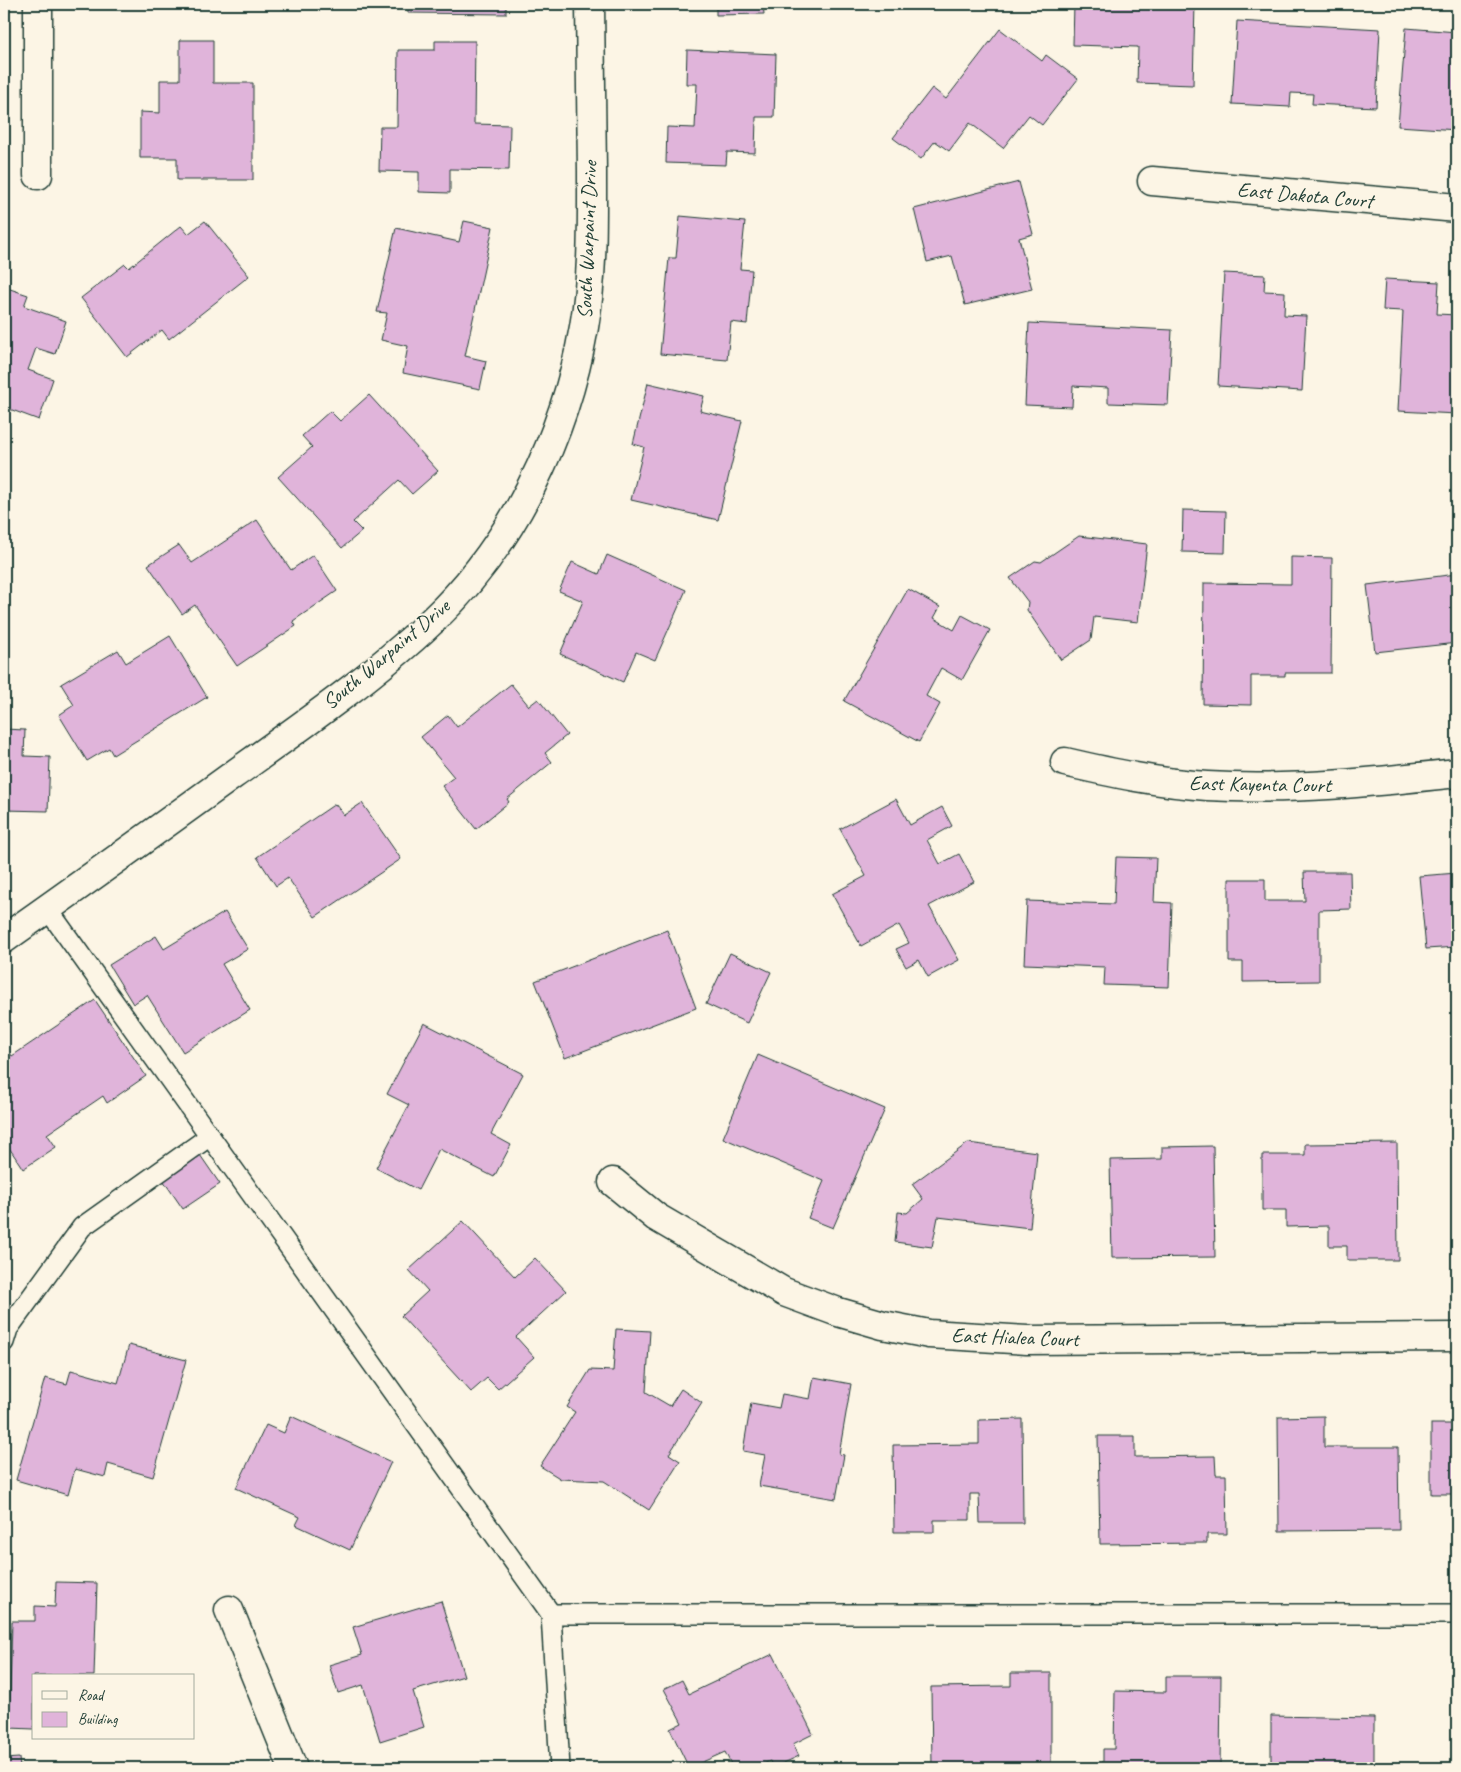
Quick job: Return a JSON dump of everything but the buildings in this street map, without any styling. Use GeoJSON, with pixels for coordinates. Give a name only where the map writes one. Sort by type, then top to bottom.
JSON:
{"type":"FeatureCollection","features":[{"type":"Feature","properties":{"kind":"street"},"geometry":{"type":"LineString","coordinates":[[38,4],[38,176]]}},
{"type":"Feature","properties":{"kind":"street","name":"South Warpaint Drive"},"geometry":{"type":"LineString","coordinates":[[4,939],[256,759],[376,668],[433,620],[472,576],[510,526],[531,488],[560,416],[584,327],[590,275],[592,217],[590,4]]}},
{"type":"Feature","properties":{"kind":"street","name":"East Dakota Court"},"geometry":{"type":"LineString","coordinates":[[1152,181],[1457,208]]}},
{"type":"Feature","properties":{"kind":"street","name":"East Kayenta Court"},"geometry":{"type":"LineString","coordinates":[[1065,762],[1112,773],[1206,786],[1333,786],[1457,773]]}},
{"type":"Feature","properties":{"kind":"street","name":"East Hialea Court"},"geometry":{"type":"LineString","coordinates":[[613,1182],[656,1217],[784,1292],[838,1312],[929,1334],[1027,1340],[1457,1337]]}},
{"type":"Feature","properties":{"kind":"street"},"geometry":{"type":"LineString","coordinates":[[229,1610],[293,1768]]}},
{"type":"Feature","properties":{"kind":"lane"},"geometry":{"type":"LineString","coordinates":[[47,908],[551,1614],[560,1768]]}},
{"type":"Feature","properties":{"kind":"lane"},"geometry":{"type":"LineString","coordinates":[[4,1342],[8,1329],[82,1227],[210,1136]]}},
{"type":"Feature","properties":{"kind":"lane"},"geometry":{"type":"LineString","coordinates":[[551,1614],[1457,1614]]}}]}
